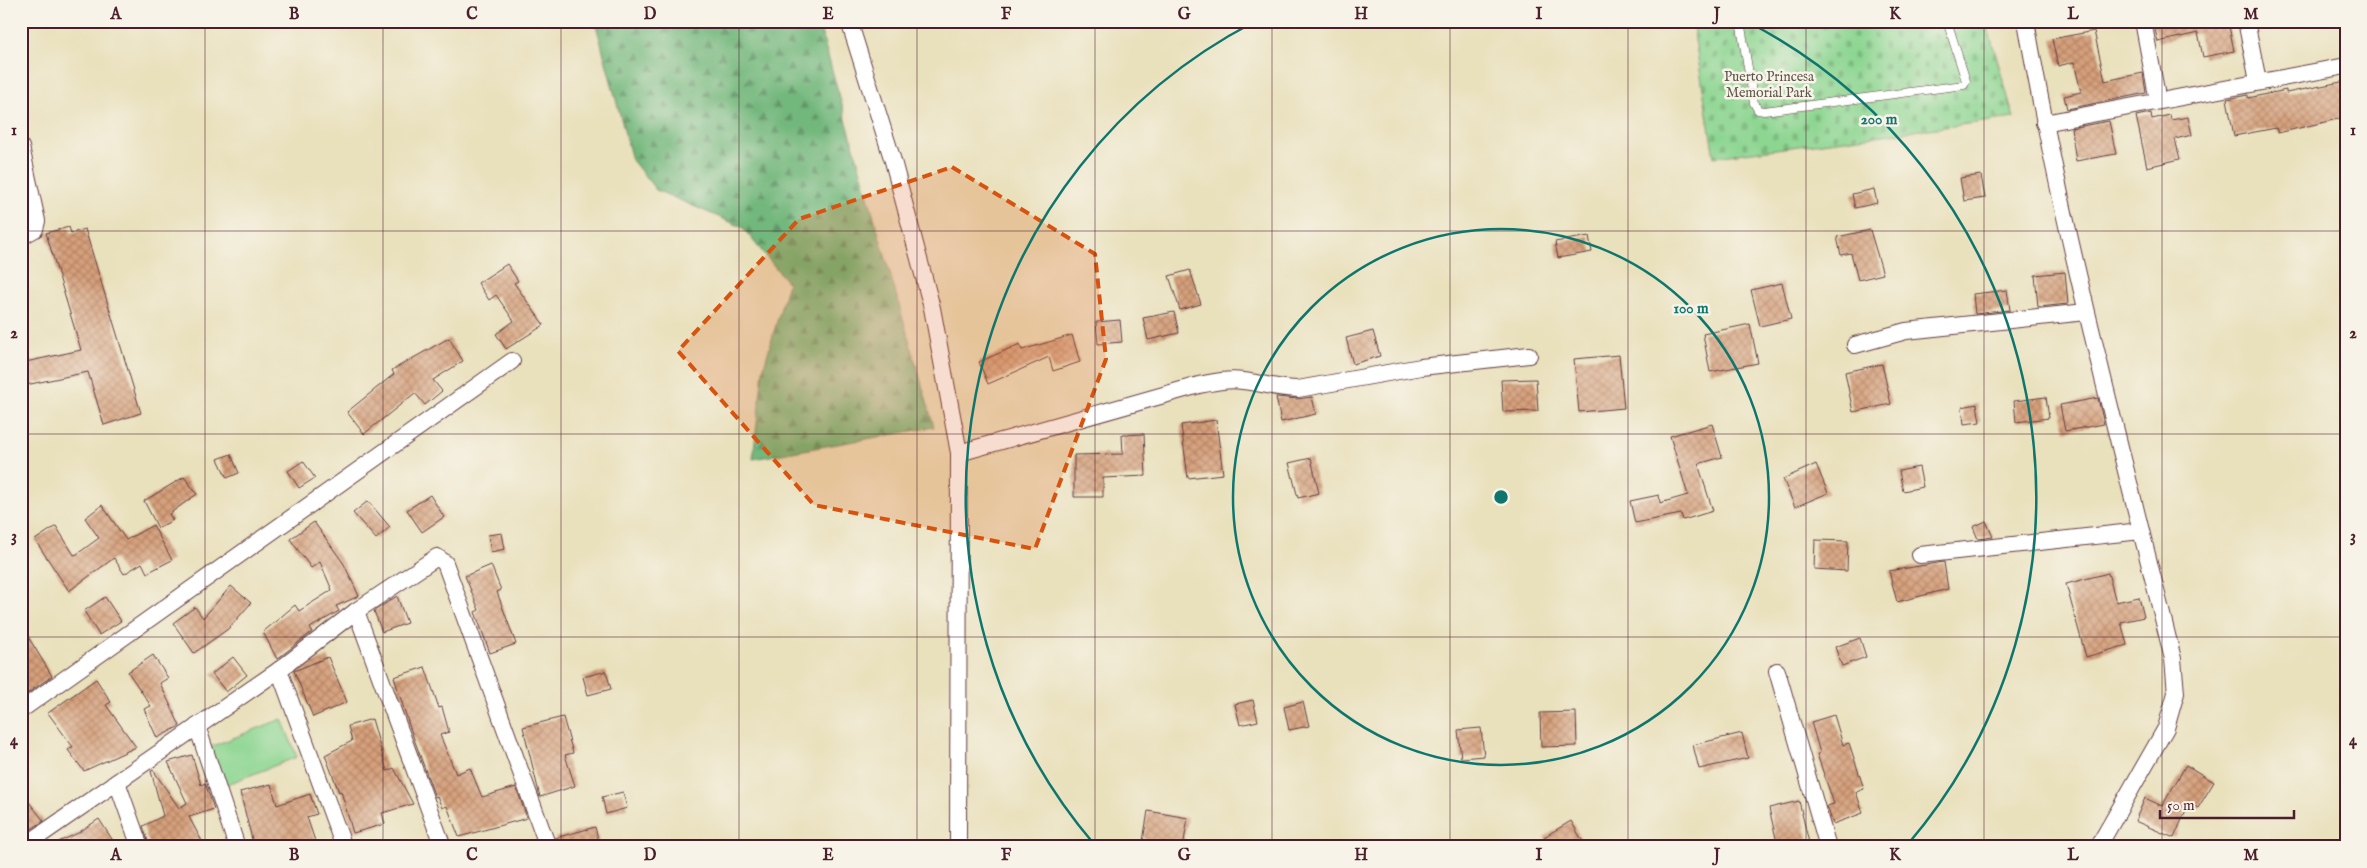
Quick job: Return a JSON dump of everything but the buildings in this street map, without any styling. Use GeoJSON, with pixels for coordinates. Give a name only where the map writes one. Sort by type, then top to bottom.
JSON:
{"type":"FeatureCollection","features":[{"type":"Feature","properties":{"kind":"street"},"geometry":{"type":"LineString","coordinates":[[849,21],[893,161],[932,308],[959,453],[958,847]]}},
{"type":"Feature","properties":{"kind":"street"},"geometry":{"type":"LineString","coordinates":[[2026,21],[2044,123],[2086,312],[2142,531],[2172,659],[2176,693],[2166,728],[2098,847]]}},
{"type":"Feature","properties":{"kind":"street"},"geometry":{"type":"LineString","coordinates":[[2143,21],[2158,101]]}},
{"type":"Feature","properties":{"kind":"street"},"geometry":{"type":"LineString","coordinates":[[2246,21],[2258,81]]}},
{"type":"Feature","properties":{"kind":"street"},"geometry":{"type":"LineString","coordinates":[[2044,123],[2258,81],[2346,66]]}},
{"type":"Feature","properties":{"kind":"street"},"geometry":{"type":"LineString","coordinates":[[21,147],[37,221],[35,228],[21,237]]}},
{"type":"Feature","properties":{"kind":"street"},"geometry":{"type":"LineString","coordinates":[[1855,345],[1906,331],[2086,312]]}},
{"type":"Feature","properties":{"kind":"street"},"geometry":{"type":"LineString","coordinates":[[959,453],[1199,385],[1224,380],[1244,381],[1280,389],[1298,389],[1421,367],[1529,355]]}},
{"type":"Feature","properties":{"kind":"street"},"geometry":{"type":"LineString","coordinates":[[21,710],[512,362]]}},
{"type":"Feature","properties":{"kind":"street"},"geometry":{"type":"LineString","coordinates":[[1920,555],[2142,531]]}},
{"type":"Feature","properties":{"kind":"street"},"geometry":{"type":"LineString","coordinates":[[23,847],[39,842],[117,782],[279,670],[356,611],[434,558],[443,560],[548,847]]}},
{"type":"Feature","properties":{"kind":"street"},"geometry":{"type":"LineString","coordinates":[[356,611],[443,847]]}},
{"type":"Feature","properties":{"kind":"street"},"geometry":{"type":"LineString","coordinates":[[279,670],[344,847]]}},
{"type":"Feature","properties":{"kind":"street"},"geometry":{"type":"LineString","coordinates":[[1777,671],[1828,847]]}},
{"type":"Feature","properties":{"kind":"street"},"geometry":{"type":"LineString","coordinates":[[196,726],[237,847]]}},
{"type":"Feature","properties":{"kind":"street"},"geometry":{"type":"LineString","coordinates":[[117,782],[140,847]]}},
{"type":"Feature","properties":{"kind":"lane"},"geometry":{"type":"LineString","coordinates":[[1740,21],[1754,103],[1758,110],[1764,110],[1964,86],[1966,81],[1947,21]]}},
{"type":"Feature","properties":{"kind":"highlighted area"},"geometry":{"type":"Polygon","coordinates":[[[952,167],[1095,254],[1106,359],[1035,549],[814,505],[678,351],[799,219],[952,167]]]}},
{"type":"Feature","properties":{"kind":"green space"},"geometry":{"type":"Polygon","coordinates":[[[595,21],[818,21],[934,427],[753,459],[763,370],[788,283],[742,227],[656,190],[632,160],[595,21]]]}},
{"type":"Feature","properties":{"kind":"green space","name":"Puerto Princesa Memorial Park"},"geometry":{"type":"Polygon","coordinates":[[[1692,21],[1986,21],[2014,118],[1714,157],[1692,21]]]}},
{"type":"Feature","properties":{"kind":"green space"},"geometry":{"type":"Polygon","coordinates":[[[282,719],[297,757],[225,785],[210,747],[282,719]]]}}]}
